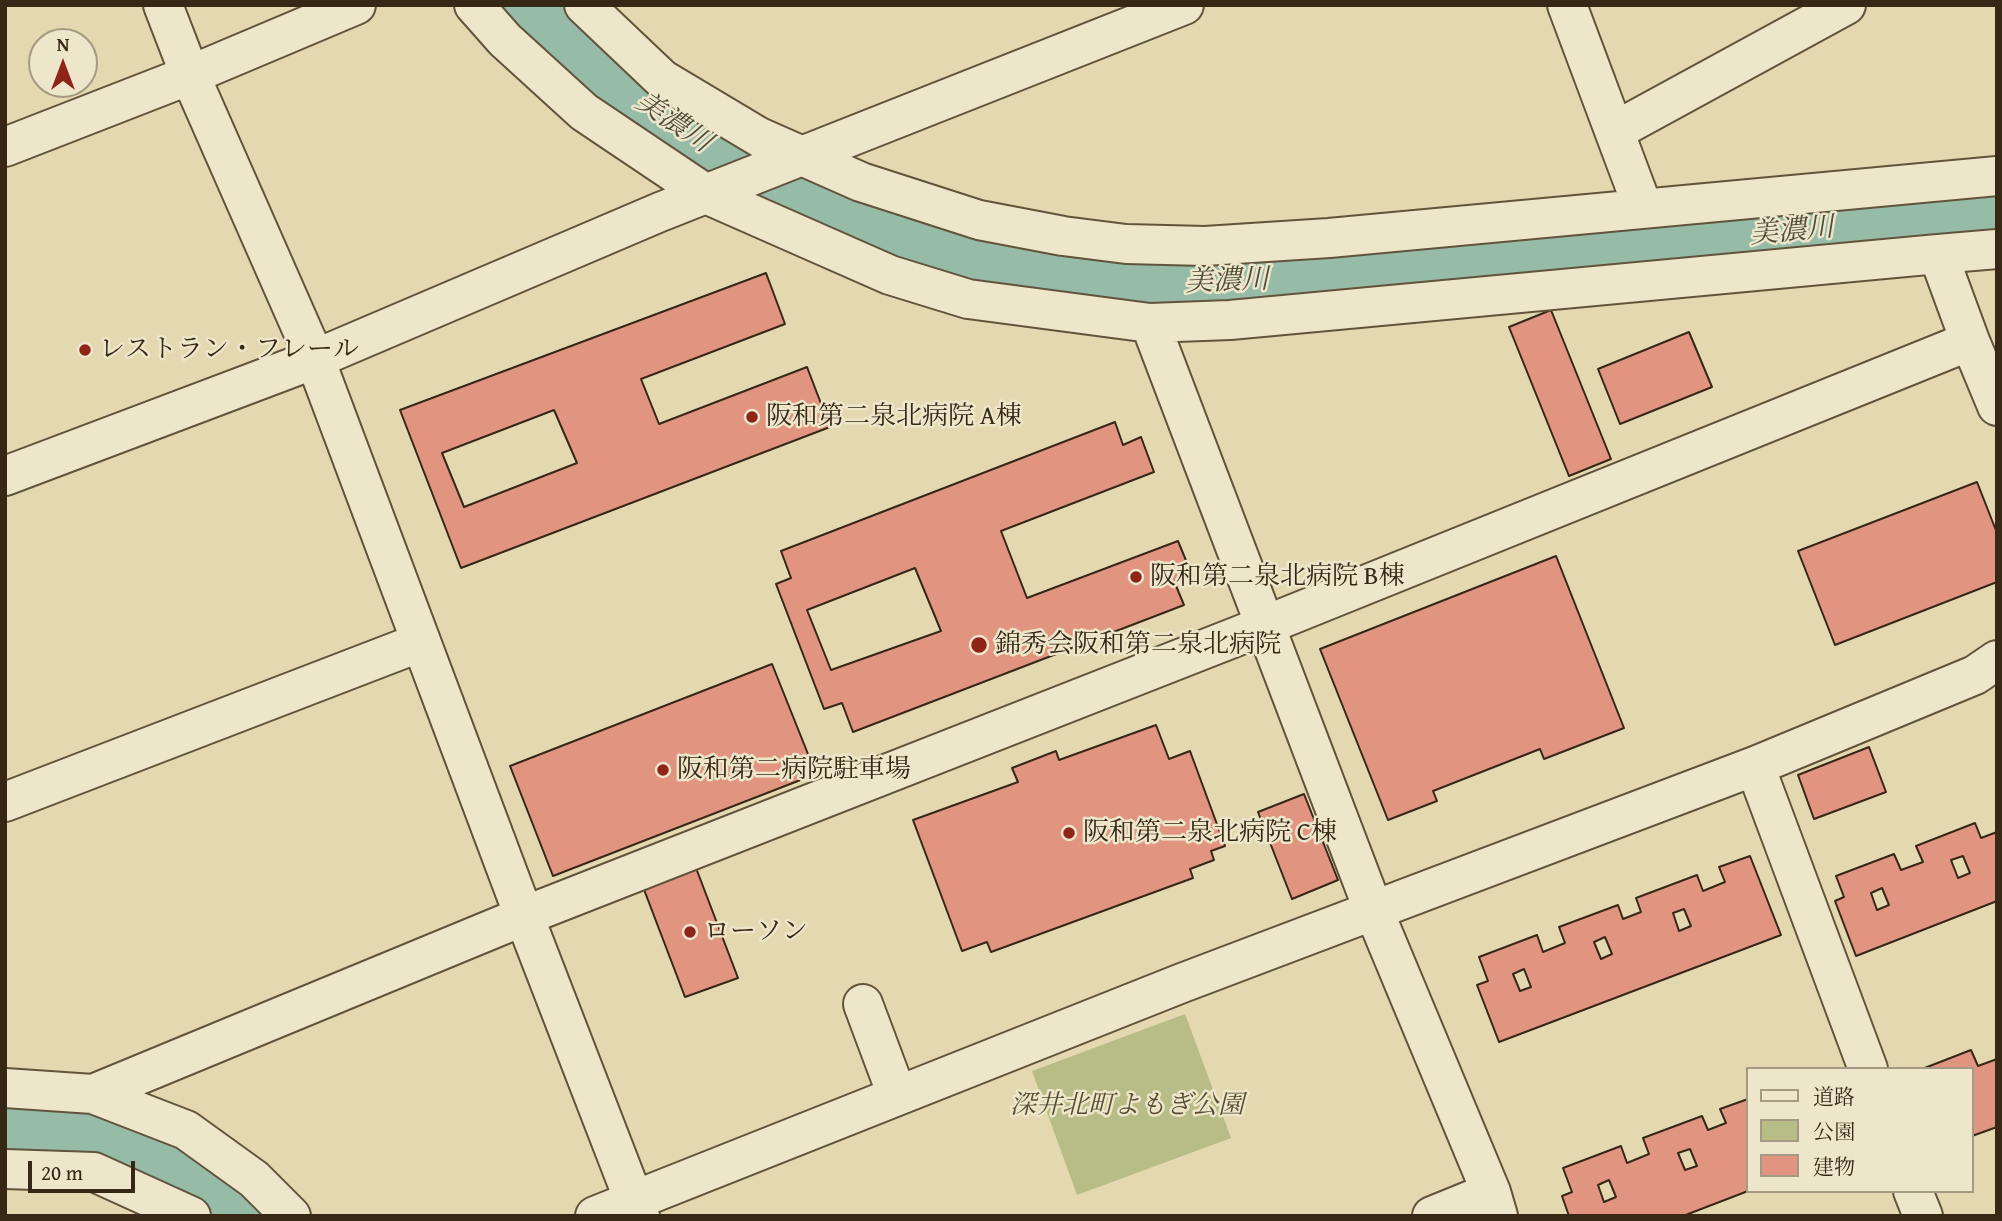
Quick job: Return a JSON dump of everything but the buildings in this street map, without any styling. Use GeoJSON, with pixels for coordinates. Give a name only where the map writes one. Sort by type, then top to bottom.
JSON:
{"type":"FeatureCollection","features":[{"type":"Feature","properties":{"kind":"street"},"geometry":{"type":"LineString","coordinates":[[163,5],[190,75],[315,359],[524,916],[637,1208]]}},
{"type":"Feature","properties":{"kind":"street"},"geometry":{"type":"LineString","coordinates":[[5,147],[190,75],[356,5]]}},
{"type":"Feature","properties":{"kind":"street"},"geometry":{"type":"LineString","coordinates":[[474,5],[505,40],[584,112],[720,189],[890,275],[968,299],[1150,323],[1230,320],[1997,249]]}},
{"type":"Feature","properties":{"kind":"street"},"geometry":{"type":"LineString","coordinates":[[584,5],[662,79],[759,137],[792,161],[979,220],[1063,236],[1126,244],[1205,246],[1265,243],[1997,176]]}},
{"type":"Feature","properties":{"kind":"street"},"geometry":{"type":"LineString","coordinates":[[5,476],[315,359],[720,189],[1184,5]]}},
{"type":"Feature","properties":{"kind":"street"},"geometry":{"type":"LineString","coordinates":[[1567,5],[1643,208]]}},
{"type":"Feature","properties":{"kind":"street"},"geometry":{"type":"LineString","coordinates":[[1615,131],[1846,5]]}},
{"type":"Feature","properties":{"kind":"street"},"geometry":{"type":"LineString","coordinates":[[1938,254],[1969,341],[1997,406]]}},
{"type":"Feature","properties":{"kind":"street"},"geometry":{"type":"LineString","coordinates":[[1150,323],[1373,909],[1495,1204],[1432,1216]]}},
{"type":"Feature","properties":{"kind":"street"},"geometry":{"type":"LineString","coordinates":[[93,1094],[524,916],[1266,625],[1969,341]]}},
{"type":"Feature","properties":{"kind":"street"},"geometry":{"type":"LineString","coordinates":[[5,802],[421,642]]}},
{"type":"Feature","properties":{"kind":"street"},"geometry":{"type":"LineString","coordinates":[[595,1216],[637,1208],[897,1095],[1373,909],[1755,766],[1975,675],[1997,660]]}},
{"type":"Feature","properties":{"kind":"street"},"geometry":{"type":"LineString","coordinates":[[1755,766],[1867,1067]]}},
{"type":"Feature","properties":{"kind":"street"},"geometry":{"type":"LineString","coordinates":[[863,1004],[897,1095]]}},
{"type":"Feature","properties":{"kind":"street"},"geometry":{"type":"LineString","coordinates":[[5,1088],[93,1094],[186,1130],[254,1179],[291,1216]]}},
{"type":"Feature","properties":{"kind":"street"},"geometry":{"type":"LineString","coordinates":[[5,1169],[94,1172],[191,1216]]}},
{"type":"Feature","properties":{"kind":"street"},"geometry":{"type":"LineString","coordinates":[[1914,1193],[1923,1216]]}},
{"type":"Feature","properties":{"kind":"green space","name":"深井北町よもぎ公園"},"geometry":{"type":"Polygon","coordinates":[[[1185,1014],[1231,1138],[1077,1195],[1032,1071],[1185,1014]]]}},
{"type":"Feature","properties":{"kind":"waterway","name":"美濃川"},"geometry":{"type":"LineString","coordinates":[[531,5],[614,84],[704,145],[842,221],[958,259],[1060,274],[1185,286],[1259,283],[1339,273],[1997,212]]}},
{"type":"Feature","properties":{"kind":"waterway"},"geometry":{"type":"LineString","coordinates":[[5,1133],[97,1137],[166,1166],[219,1199],[239,1216]]}},
{"type":"Feature","properties":{"kind":"place","name":"レストラン・フレール"},"geometry":{"type":"Point","coordinates":[85,350]}},
{"type":"Feature","properties":{"kind":"place","name":"阪和第二泉北病院 A棟"},"geometry":{"type":"Point","coordinates":[752,417]}},
{"type":"Feature","properties":{"kind":"place","name":"阪和第二泉北病院 B棟"},"geometry":{"type":"Point","coordinates":[1136,577]}},
{"type":"Feature","properties":{"kind":"place","name":"錦秀会阪和第二泉北病院"},"geometry":{"type":"Point","coordinates":[979,645]}},
{"type":"Feature","properties":{"kind":"place","name":"阪和第二病院駐車場"},"geometry":{"type":"Point","coordinates":[663,770]}},
{"type":"Feature","properties":{"kind":"place","name":"阪和第二泉北病院 C棟"},"geometry":{"type":"Point","coordinates":[1069,833]}},
{"type":"Feature","properties":{"kind":"place","name":"ローソン"},"geometry":{"type":"Point","coordinates":[690,932]}}]}
